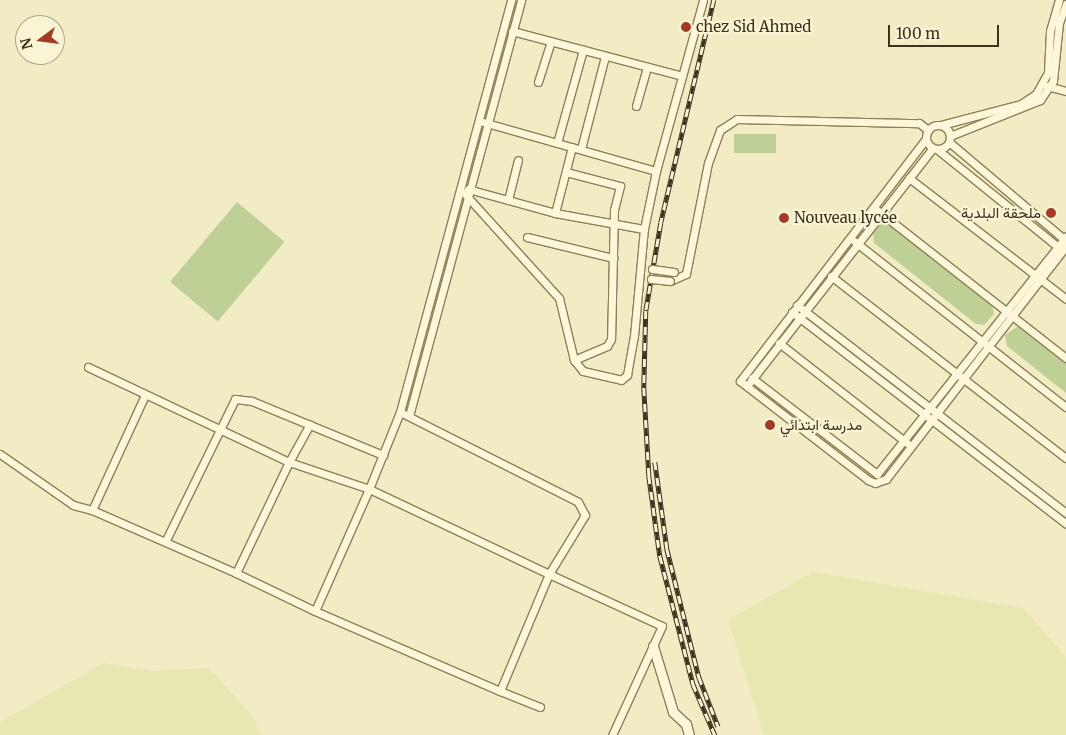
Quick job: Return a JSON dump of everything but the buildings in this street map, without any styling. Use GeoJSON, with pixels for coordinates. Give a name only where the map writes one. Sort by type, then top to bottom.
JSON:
{"type":"FeatureCollection","features":[{"type":"Feature","properties":{"kind":"street"},"geometry":{"type":"LineString","coordinates":[[315,611],[369,489],[400,412],[415,345],[476,119],[511,0]]}},
{"type":"Feature","properties":{"kind":"street"},"geometry":{"type":"LineString","coordinates":[[409,416],[485,123],[521,0]]}},
{"type":"Feature","properties":{"kind":"street"},"geometry":{"type":"LineString","coordinates":[[459,186],[467,192],[559,298],[574,360],[583,372],[621,380],[627,375],[640,277],[644,229],[656,171],[679,75],[703,0]]}},
{"type":"Feature","properties":{"kind":"street"},"geometry":{"type":"LineString","coordinates":[[928,130],[1021,104],[1047,86],[1060,0]]}},
{"type":"Feature","properties":{"kind":"street"},"geometry":{"type":"LineString","coordinates":[[747,386],[857,242],[935,149],[972,124],[1031,107],[1047,86],[1066,4]]}},
{"type":"Feature","properties":{"kind":"street"},"geometry":{"type":"LineString","coordinates":[[512,31],[679,75]]}},
{"type":"Feature","properties":{"kind":"street"},"geometry":{"type":"LineString","coordinates":[[538,82],[551,42]]}},
{"type":"Feature","properties":{"kind":"street"},"geometry":{"type":"LineString","coordinates":[[557,143],[583,50]]}},
{"type":"Feature","properties":{"kind":"street"},"geometry":{"type":"LineString","coordinates":[[581,149],[605,56]]}},
{"type":"Feature","properties":{"kind":"street"},"geometry":{"type":"LineString","coordinates":[[636,106],[647,67]]}},
{"type":"Feature","properties":{"kind":"street"},"geometry":{"type":"LineString","coordinates":[[1047,86],[1066,91]]}},
{"type":"Feature","properties":{"kind":"street"},"geometry":{"type":"LineString","coordinates":[[476,119],[656,171]]}},
{"type":"Feature","properties":{"kind":"street"},"geometry":{"type":"LineString","coordinates":[[640,277],[670,281],[686,274],[708,163],[720,130],[737,119],[919,123],[928,130]]}},
{"type":"Feature","properties":{"kind":"street"},"geometry":{"type":"LineString","coordinates":[[752,378],[873,474],[881,471],[1056,246],[1065,238],[950,139],[941,125]]}},
{"type":"Feature","properties":{"kind":"street"},"geometry":{"type":"LineString","coordinates":[[925,140],[1056,246],[1065,250],[886,479],[875,483],[740,381],[925,140],[928,130]]}},
{"type":"Feature","properties":{"kind":"street"},"geometry":{"type":"LineString","coordinates":[[555,213],[572,147]]}},
{"type":"Feature","properties":{"kind":"street"},"geometry":{"type":"LineString","coordinates":[[508,200],[518,160]]}},
{"type":"Feature","properties":{"kind":"street"},"geometry":{"type":"LineString","coordinates":[[566,172],[620,186],[613,258],[611,339],[608,346],[574,360]]}},
{"type":"Feature","properties":{"kind":"street"},"geometry":{"type":"LineString","coordinates":[[909,178],[1066,299]]}},
{"type":"Feature","properties":{"kind":"street"},"geometry":{"type":"LineString","coordinates":[[467,192],[615,226],[644,229]]}},
{"type":"Feature","properties":{"kind":"street"},"geometry":{"type":"LineString","coordinates":[[874,207],[1066,358]]}},
{"type":"Feature","properties":{"kind":"street"},"geometry":{"type":"LineString","coordinates":[[527,237],[613,258]]}},
{"type":"Feature","properties":{"kind":"street"},"geometry":{"type":"LineString","coordinates":[[850,238],[1066,407]]}},
{"type":"Feature","properties":{"kind":"street"},"geometry":{"type":"LineString","coordinates":[[640,267],[674,272],[688,265]]}},
{"type":"Feature","properties":{"kind":"street"},"geometry":{"type":"LineString","coordinates":[[831,276],[1066,458]]}},
{"type":"Feature","properties":{"kind":"street"},"geometry":{"type":"LineString","coordinates":[[797,305],[804,310],[935,418],[1063,522],[1066,512],[935,418]]}},
{"type":"Feature","properties":{"kind":"street"},"geometry":{"type":"LineString","coordinates":[[792,312],[927,411]]}},
{"type":"Feature","properties":{"kind":"street"},"geometry":{"type":"LineString","coordinates":[[981,342],[997,337]]}},
{"type":"Feature","properties":{"kind":"street"},"geometry":{"type":"LineString","coordinates":[[779,343],[912,447]]}},
{"type":"Feature","properties":{"kind":"street"},"geometry":{"type":"LineString","coordinates":[[88,367],[218,431],[289,462],[369,489],[662,626],[612,735]]}},
{"type":"Feature","properties":{"kind":"street"},"geometry":{"type":"LineString","coordinates":[[92,510],[145,395]]}},
{"type":"Feature","properties":{"kind":"street"},"geometry":{"type":"LineString","coordinates":[[166,540],[235,399],[242,398],[383,455]]}},
{"type":"Feature","properties":{"kind":"street"},"geometry":{"type":"LineString","coordinates":[[400,412],[578,502],[585,515],[549,574],[500,691]]}},
{"type":"Feature","properties":{"kind":"street"},"geometry":{"type":"LineString","coordinates":[[236,573],[289,462],[310,424]]}},
{"type":"Feature","properties":{"kind":"street"},"geometry":{"type":"LineString","coordinates":[[0,454],[72,505],[92,510],[166,540],[315,611],[540,707]]}},
{"type":"Feature","properties":{"kind":"street"},"geometry":{"type":"LineString","coordinates":[[653,646],[673,712],[686,724],[689,735]]}},
{"type":"Feature","properties":{"kind":"green space"},"geometry":{"type":"Polygon","coordinates":[[[734,134],[776,134],[776,153],[734,153],[734,134]]]}},
{"type":"Feature","properties":{"kind":"green space"},"geometry":{"type":"Polygon","coordinates":[[[237,202],[284,242],[218,322],[170,282],[237,202]]]}},
{"type":"Feature","properties":{"kind":"green space"},"geometry":{"type":"Polygon","coordinates":[[[880,224],[890,225],[992,305],[994,314],[984,325],[976,324],[874,243],[873,232],[880,224]]]}},
{"type":"Feature","properties":{"kind":"green space"},"geometry":{"type":"Polygon","coordinates":[[[1018,326],[1066,363],[1066,393],[1007,346],[1005,335],[1018,326]]]}},
{"type":"Feature","properties":{"kind":"green space"},"geometry":{"type":"Polygon","coordinates":[[[813,572],[1023,608],[1066,657],[1066,735],[764,735],[728,620],[813,572]]]}},
{"type":"Feature","properties":{"kind":"green space"},"geometry":{"type":"Polygon","coordinates":[[[104,663],[152,671],[209,668],[254,718],[261,735],[0,735],[0,722],[104,663]]]}},
{"type":"Feature","properties":{"kind":"railway"},"geometry":{"type":"LineString","coordinates":[[714,0],[661,223],[646,311],[644,388],[649,476],[660,556],[693,684],[715,735]]}},
{"type":"Feature","properties":{"kind":"railway"},"geometry":{"type":"LineString","coordinates":[[655,462],[667,549],[699,677],[718,726]]}},
{"type":"Feature","properties":{"kind":"place","name":"chez Sid Ahmed"},"geometry":{"type":"Point","coordinates":[686,27]}},
{"type":"Feature","properties":{"kind":"place","name":"ملحقة البلدية"},"geometry":{"type":"Point","coordinates":[1051,213]}},
{"type":"Feature","properties":{"kind":"place","name":"Nouveau lycée"},"geometry":{"type":"Point","coordinates":[784,218]}},
{"type":"Feature","properties":{"kind":"place","name":"مدرسة ابتدائي"},"geometry":{"type":"Point","coordinates":[770,425]}}]}
